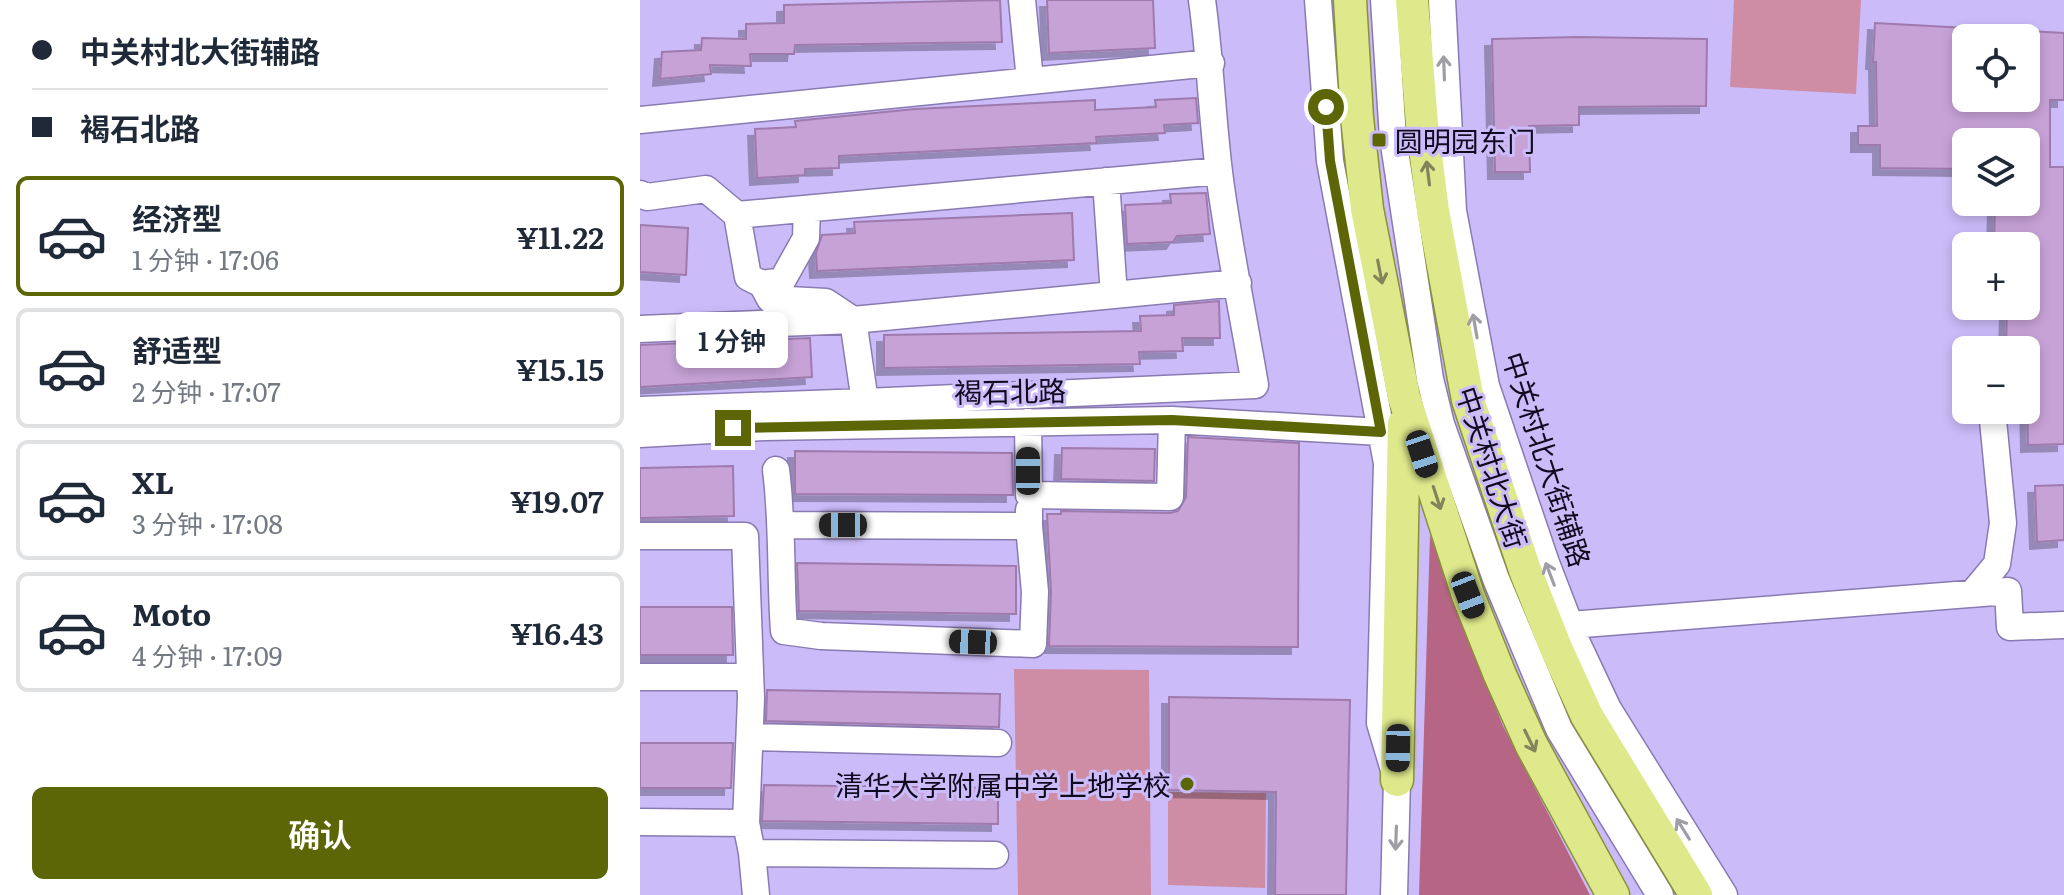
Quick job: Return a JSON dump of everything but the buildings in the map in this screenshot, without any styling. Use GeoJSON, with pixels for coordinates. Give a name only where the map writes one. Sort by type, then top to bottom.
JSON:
{"type":"FeatureCollection","features":[{"type":"Feature","properties":{"kind":"main road"},"geometry":{"type":"LineString","coordinates":[[1350,0],[1357,118],[1367,209],[1404,397],[1468,595],[1500,675],[1531,744],[1613,895]]}},
{"type":"Feature","properties":{"kind":"main road","name":"中关村北大街"},"geometry":{"type":"LineString","coordinates":[[1412,0],[1433,211],[1468,400],[1525,570],[1587,716],[1696,895]]}},
{"type":"Feature","properties":{"kind":"main road"},"geometry":{"type":"LineString","coordinates":[[1397,780],[1404,397]]}},
{"type":"Feature","properties":{"kind":"street"},"geometry":{"type":"LineString","coordinates":[[1022,0],[1030,80]]}},
{"type":"Feature","properties":{"kind":"street"},"geometry":{"type":"LineString","coordinates":[[640,410],[1255,385],[1219,171],[1211,63],[1202,0]]}},
{"type":"Feature","properties":{"kind":"street"},"geometry":{"type":"LineString","coordinates":[[1318,0],[1330,161],[1387,463],[1380,723],[1397,780],[1394,895]]}},
{"type":"Feature","properties":{"kind":"street","name":"中关村北大街"},"geometry":{"type":"LineString","coordinates":[[1384,0],[1393,138],[1430,379],[1441,424],[1496,579],[1559,729],[1660,895]]}},
{"type":"Feature","properties":{"kind":"street","name":"中关村北大街辅路"},"geometry":{"type":"LineString","coordinates":[[1442,0],[1453,211],[1486,386],[1546,563],[1608,709],[1724,895]]}},
{"type":"Feature","properties":{"kind":"street"},"geometry":{"type":"LineString","coordinates":[[640,120],[1211,63]]}},
{"type":"Feature","properties":{"kind":"street"},"geometry":{"type":"LineString","coordinates":[[737,215],[1219,171]]}},
{"type":"Feature","properties":{"kind":"street"},"geometry":{"type":"LineString","coordinates":[[1106,181],[1114,295]]}},
{"type":"Feature","properties":{"kind":"street"},"geometry":{"type":"LineString","coordinates":[[640,194],[647,197],[706,189],[737,215],[748,277],[762,284],[782,281],[806,238],[807,209]]}},
{"type":"Feature","properties":{"kind":"street"},"geometry":{"type":"LineString","coordinates":[[640,329],[853,320],[1238,283]]}},
{"type":"Feature","properties":{"kind":"street"},"geometry":{"type":"LineString","coordinates":[[762,284],[770,299],[826,302],[853,320],[865,402]]}},
{"type":"Feature","properties":{"kind":"street"},"geometry":{"type":"LineString","coordinates":[[1029,495],[1170,497],[1172,420]]}},
{"type":"Feature","properties":{"kind":"street","name":"褐石北路"},"geometry":{"type":"LineString","coordinates":[[640,434],[764,427],[1172,420],[1381,432]]}},
{"type":"Feature","properties":{"kind":"street"},"geometry":{"type":"LineString","coordinates":[[776,470],[784,631],[821,636],[1033,644],[1035,592],[1029,526],[1028,422]]}},
{"type":"Feature","properties":{"kind":"street"},"geometry":{"type":"LineString","coordinates":[[1972,594],[1997,564],[2003,523],[1993,424]]}},
{"type":"Feature","properties":{"kind":"street"},"geometry":{"type":"LineString","coordinates":[[781,525],[1029,526]]}},
{"type":"Feature","properties":{"kind":"street"},"geometry":{"type":"LineString","coordinates":[[640,536],[745,536],[750,677],[746,823],[756,895]]}},
{"type":"Feature","properties":{"kind":"street"},"geometry":{"type":"LineString","coordinates":[[1570,625],[2008,591],[2010,627],[2064,625]]}},
{"type":"Feature","properties":{"kind":"street"},"geometry":{"type":"LineString","coordinates":[[640,677],[750,677]]}},
{"type":"Feature","properties":{"kind":"street"},"geometry":{"type":"LineString","coordinates":[[750,737],[998,743]]}},
{"type":"Feature","properties":{"kind":"street"},"geometry":{"type":"LineString","coordinates":[[640,822],[746,823]]}},
{"type":"Feature","properties":{"kind":"street"},"geometry":{"type":"LineString","coordinates":[[752,853],[995,855]]}},
{"type":"Feature","properties":{"kind":"shaded area"},"geometry":{"type":"Polygon","coordinates":[[[1734,0],[1861,0],[1856,94],[1730,87],[1734,0]]]}},
{"type":"Feature","properties":{"kind":"shaded area"},"geometry":{"type":"Polygon","coordinates":[[[1430,535],[1502,724],[1590,895],[1419,895],[1430,535]]]}},
{"type":"Feature","properties":{"kind":"shaded area"},"geometry":{"type":"Polygon","coordinates":[[[1014,669],[1149,670],[1151,895],[1018,895],[1014,669]]]}},
{"type":"Feature","properties":{"kind":"shaded area"},"geometry":{"type":"Polygon","coordinates":[[[1168,792],[1266,793],[1265,888],[1168,885],[1168,792]]]}},
{"type":"Feature","properties":{"kind":"place","name":"圆明园东门"},"geometry":{"type":"Point","coordinates":[1379,140]}},
{"type":"Feature","properties":{"kind":"place","name":"清华大学附属中学上地学校"},"geometry":{"type":"Point","coordinates":[1187,784]}},
{"type":"Feature","properties":{"kind":"route"},"geometry":{"type":"LineString","coordinates":[[733,428],[1172,420],[1381,432],[1330,161],[1326,107]]}}]}
